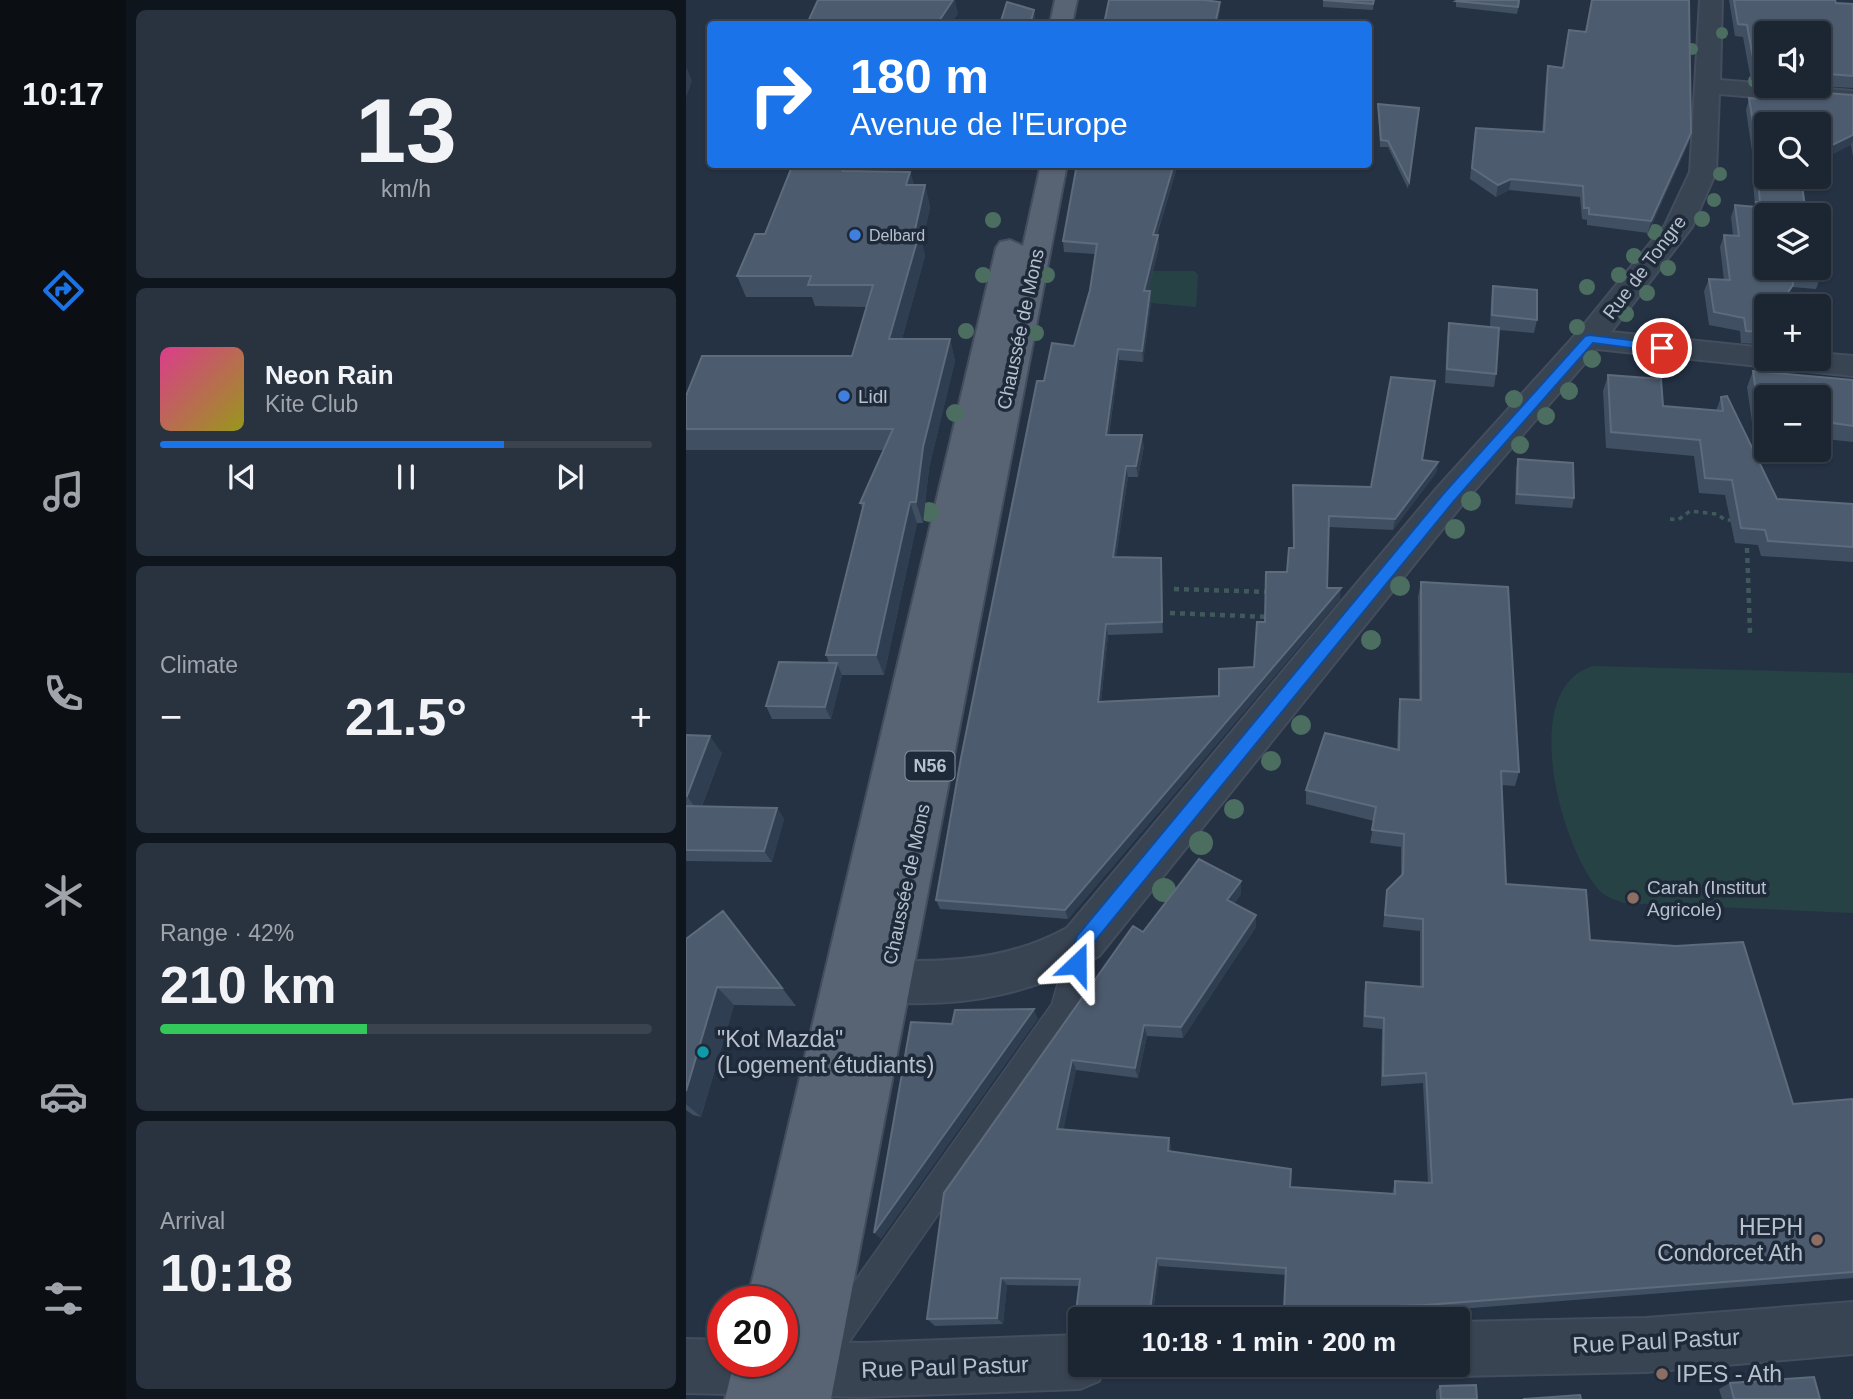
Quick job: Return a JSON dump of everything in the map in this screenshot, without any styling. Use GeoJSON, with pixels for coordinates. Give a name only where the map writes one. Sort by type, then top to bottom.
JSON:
{"type":"FeatureCollection","features":[{"type":"Feature","properties":{"kind":"main road"},"geometry":{"type":"LineString","coordinates":[[1062,21],[1066,0]]}},
{"type":"Feature","properties":{"kind":"main road"},"geometry":{"type":"LineString","coordinates":[[1084,21],[1087,0]]}},
{"type":"Feature","properties":{"kind":"main road","name":"Chaussée de Mons"},"geometry":{"type":"LineString","coordinates":[[778,1286],[865,981],[1028,168]]}},
{"type":"Feature","properties":{"kind":"main road","name":"Chaussée de Mons"},"geometry":{"type":"LineString","coordinates":[[778,1379],[865,981],[1053,168]]}},
{"type":"Feature","properties":{"kind":"street","name":"Rue de Tongre"},"geometry":{"type":"LineString","coordinates":[[865,981],[984,980],[1054,961],[1083,942],[1449,497],[1590,339],[1678,227],[1691,204],[1703,172],[1711,0]]}},
{"type":"Feature","properties":{"kind":"street"},"geometry":{"type":"LineString","coordinates":[[1708,86],[1853,98]]}},
{"type":"Feature","properties":{"kind":"street"},"geometry":{"type":"LineString","coordinates":[[1590,339],[1754,357]]}},
{"type":"Feature","properties":{"kind":"street"},"geometry":{"type":"LineString","coordinates":[[1831,364],[1853,366]]}},
{"type":"Feature","properties":{"kind":"street","name":"Rue Paul Pastur"},"geometry":{"type":"LineString","coordinates":[[1470,1349],[1646,1345],[1853,1328]]}},
{"type":"Feature","properties":{"kind":"street","name":"Rue Paul Pastur"},"geometry":{"type":"LineString","coordinates":[[686,1366],[778,1379],[1068,1363]]}},
{"type":"Feature","properties":{"kind":"lane"},"geometry":{"type":"LineString","coordinates":[[778,1379],[1064,1010],[1083,942]]}},
{"type":"Feature","properties":{"kind":"path"},"geometry":{"type":"LineString","coordinates":[[1670,519],[1678,520],[1689,511],[1717,514],[1725,520],[1745,520]]}},
{"type":"Feature","properties":{"kind":"path"},"geometry":{"type":"LineString","coordinates":[[1746,530],[1750,560],[1750,633]]}},
{"type":"Feature","properties":{"kind":"path"},"geometry":{"type":"LineString","coordinates":[[1174,589],[1272,592]]}},
{"type":"Feature","properties":{"kind":"path"},"geometry":{"type":"LineString","coordinates":[[1170,613],[1279,617]]}},
{"type":"Feature","properties":{"kind":"green space"},"geometry":{"type":"Polygon","coordinates":[[[1145,271],[1194,271],[1198,275],[1196,307],[1141,302],[1145,271]]]}},
{"type":"Feature","properties":{"kind":"green space"},"geometry":{"type":"Polygon","coordinates":[[[1593,666],[1853,673],[1853,913],[1624,903],[1600,891],[1585,870],[1572,841],[1553,771],[1552,736],[1557,705],[1570,680],[1593,666]]]}},
{"type":"Feature","properties":{"kind":"building"},"geometry":{"type":"Polygon","coordinates":[[[818,0],[953,0],[939,21],[808,21],[818,0]]]}},
{"type":"Feature","properties":{"kind":"building"},"geometry":{"type":"Polygon","coordinates":[[[1109,0],[1220,2],[1216,21],[1105,21],[1109,0]]]}},
{"type":"Feature","properties":{"kind":"building"},"geometry":{"type":"Polygon","coordinates":[[[1323,0],[1374,0],[1373,4],[1323,0]]]}},
{"type":"Feature","properties":{"kind":"building"},"geometry":{"type":"Polygon","coordinates":[[[1519,0],[1518,7],[1456,1],[1519,0]]]}},
{"type":"Feature","properties":{"kind":"building"},"geometry":{"type":"Polygon","coordinates":[[[1592,0],[1689,0],[1691,133],[1651,221],[1589,214],[1589,208],[1584,208],[1583,186],[1511,179],[1498,185],[1472,168],[1476,128],[1544,132],[1548,66],[1563,68],[1569,30],[1586,32],[1592,0]]]}},
{"type":"Feature","properties":{"kind":"building"},"geometry":{"type":"Polygon","coordinates":[[[1734,0],[1835,0],[1836,3],[1853,4],[1853,76],[1831,74],[1831,21],[1754,21],[1754,63],[1747,25],[1738,24],[1734,0]]]}},
{"type":"Feature","properties":{"kind":"building"},"geometry":{"type":"Polygon","coordinates":[[[1007,2],[1034,10],[1031,21],[1001,21],[1007,2]]]}},
{"type":"Feature","properties":{"kind":"building"},"geometry":{"type":"Polygon","coordinates":[[[1831,93],[1853,95],[1853,135],[1831,146],[1831,112],[1754,112],[1754,128],[1749,98],[1831,98],[1831,93]]]}},
{"type":"Feature","properties":{"kind":"building"},"geometry":{"type":"Polygon","coordinates":[[[1378,104],[1419,108],[1409,182],[1388,141],[1381,140],[1378,104]]]}},
{"type":"Feature","properties":{"kind":"building"},"geometry":{"type":"Polygon","coordinates":[[[791,168],[910,172],[906,185],[925,185],[914,234],[919,234],[889,339],[950,339],[923,447],[916,502],[910,502],[876,655],[826,655],[864,503],[860,503],[893,429],[686,429],[686,396],[702,356],[852,356],[873,285],[808,285],[811,276],[737,276],[755,234],[765,234],[791,168]]]}},
{"type":"Feature","properties":{"kind":"building"},"geometry":{"type":"Polygon","coordinates":[[[1076,168],[1173,168],[1153,235],[1158,235],[1144,291],[1150,291],[1142,351],[1118,349],[1106,435],[1142,435],[1136,466],[1126,466],[1113,557],[1161,558],[1162,622],[1106,624],[1098,702],[1219,696],[1219,669],[1254,667],[1257,622],[1265,622],[1266,572],[1287,572],[1289,548],[1294,548],[1293,485],[1371,487],[1391,377],[1435,381],[1422,460],[1438,462],[1395,519],[1329,516],[1327,588],[1341,588],[1065,910],[936,900],[961,758],[1037,381],[1044,381],[1052,343],[1074,346],[1090,290],[1097,244],[1063,241],[1076,168]]]}},
{"type":"Feature","properties":{"kind":"building"},"geometry":{"type":"Polygon","coordinates":[[[1759,189],[1803,189],[1804,203],[1756,202],[1760,202],[1759,189]]]}},
{"type":"Feature","properties":{"kind":"building"},"geometry":{"type":"Polygon","coordinates":[[[1735,205],[1754,207],[1754,280],[1793,280],[1793,285],[1787,294],[1754,294],[1754,332],[1746,331],[1744,318],[1714,312],[1709,279],[1730,280],[1724,235],[1739,236],[1735,205]]]}},
{"type":"Feature","properties":{"kind":"building"},"geometry":{"type":"Polygon","coordinates":[[[1493,286],[1537,290],[1537,320],[1492,315],[1493,286]]]}},
{"type":"Feature","properties":{"kind":"building"},"geometry":{"type":"Polygon","coordinates":[[[1449,323],[1499,328],[1496,374],[1447,369],[1449,323]]]}},
{"type":"Feature","properties":{"kind":"building"},"geometry":{"type":"Polygon","coordinates":[[[1753,371],[1853,380],[1853,426],[1833,423],[1831,385],[1755,385],[1753,371]]]}},
{"type":"Feature","properties":{"kind":"building"},"geometry":{"type":"Polygon","coordinates":[[[1608,375],[1661,379],[1663,406],[1723,411],[1721,397],[1727,396],[1754,452],[1754,462],[1759,462],[1777,499],[1853,504],[1853,547],[1768,541],[1765,530],[1741,528],[1732,480],[1705,478],[1700,440],[1611,432],[1608,375]]]}},
{"type":"Feature","properties":{"kind":"building"},"geometry":{"type":"Polygon","coordinates":[[[1518,459],[1573,463],[1574,498],[1517,494],[1518,459]]]}},
{"type":"Feature","properties":{"kind":"building"},"geometry":{"type":"Polygon","coordinates":[[[1421,582],[1508,587],[1519,772],[1501,771],[1506,884],[1586,890],[1590,940],[1676,946],[1743,942],[1793,1104],[1853,1099],[1853,1272],[1425,1305],[1284,1307],[1286,1268],[1157,1258],[1150,1307],[1077,1307],[1080,1279],[1001,1278],[997,1318],[927,1319],[944,1193],[1133,926],[1143,932],[1199,859],[1241,881],[1227,900],[1256,915],[1181,1027],[1144,1025],[1135,1068],[1072,1060],[1057,1129],[1169,1138],[1168,1151],[1291,1169],[1290,1187],[1395,1194],[1395,1181],[1432,1183],[1426,1073],[1383,1076],[1384,1018],[1365,1016],[1366,982],[1423,987],[1423,919],[1385,915],[1387,890],[1403,874],[1404,834],[1372,830],[1376,807],[1306,790],[1325,733],[1399,750],[1400,699],[1421,700],[1421,582]]]}},
{"type":"Feature","properties":{"kind":"building"},"geometry":{"type":"Polygon","coordinates":[[[779,662],[837,663],[825,707],[766,706],[779,662]]]}},
{"type":"Feature","properties":{"kind":"building"},"geometry":{"type":"Polygon","coordinates":[[[686,735],[710,736],[687,796],[686,796],[686,735]]]}},
{"type":"Feature","properties":{"kind":"building"},"geometry":{"type":"Polygon","coordinates":[[[686,806],[777,808],[764,851],[686,850],[686,806]]]}},
{"type":"Feature","properties":{"kind":"building"},"geometry":{"type":"Polygon","coordinates":[[[723,911],[782,988],[717,987],[686,1091],[686,939],[723,911]]]}},
{"type":"Feature","properties":{"kind":"building"},"geometry":{"type":"Polygon","coordinates":[[[1034,1009],[874,1233],[911,1022],[952,1024],[955,1010],[1034,1009]]]}},
{"type":"Feature","properties":{"kind":"building"},"geometry":{"type":"Polygon","coordinates":[[[1814,1377],[1820,1399],[1734,1399],[1730,1383],[1814,1377]]]}},
{"type":"Feature","properties":{"kind":"building"},"geometry":{"type":"Polygon","coordinates":[[[1476,1385],[1477,1399],[1441,1399],[1440,1386],[1476,1385]]]}},
{"type":"Feature","properties":{"kind":"building"},"geometry":{"type":"Polygon","coordinates":[[[1580,1395],[1581,1399],[1523,1399],[1580,1395]]]}},
{"type":"Feature","properties":{"kind":"place","name":"Delbard"},"geometry":{"type":"Point","coordinates":[855,235]}},
{"type":"Feature","properties":{"kind":"place","name":"Lidl"},"geometry":{"type":"Point","coordinates":[844,396]}},
{"type":"Feature","properties":{"kind":"place","name":"Carah (Institut Agricole)"},"geometry":{"type":"Point","coordinates":[1633,898]}},
{"type":"Feature","properties":{"kind":"place","name":"\"Kot Mazda\" (Logement étudiants)"},"geometry":{"type":"Point","coordinates":[703,1052]}},
{"type":"Feature","properties":{"kind":"place","name":"HEPH Condorcet Ath"},"geometry":{"type":"Point","coordinates":[1817,1240]}},
{"type":"Feature","properties":{"kind":"place","name":"IPES - Ath"},"geometry":{"type":"Point","coordinates":[1662,1374]}},
{"type":"Feature","properties":{"kind":"route"},"geometry":{"type":"LineString","coordinates":[[1077,964],[1083,942],[1449,497],[1590,339],[1662,348]]}}]}
